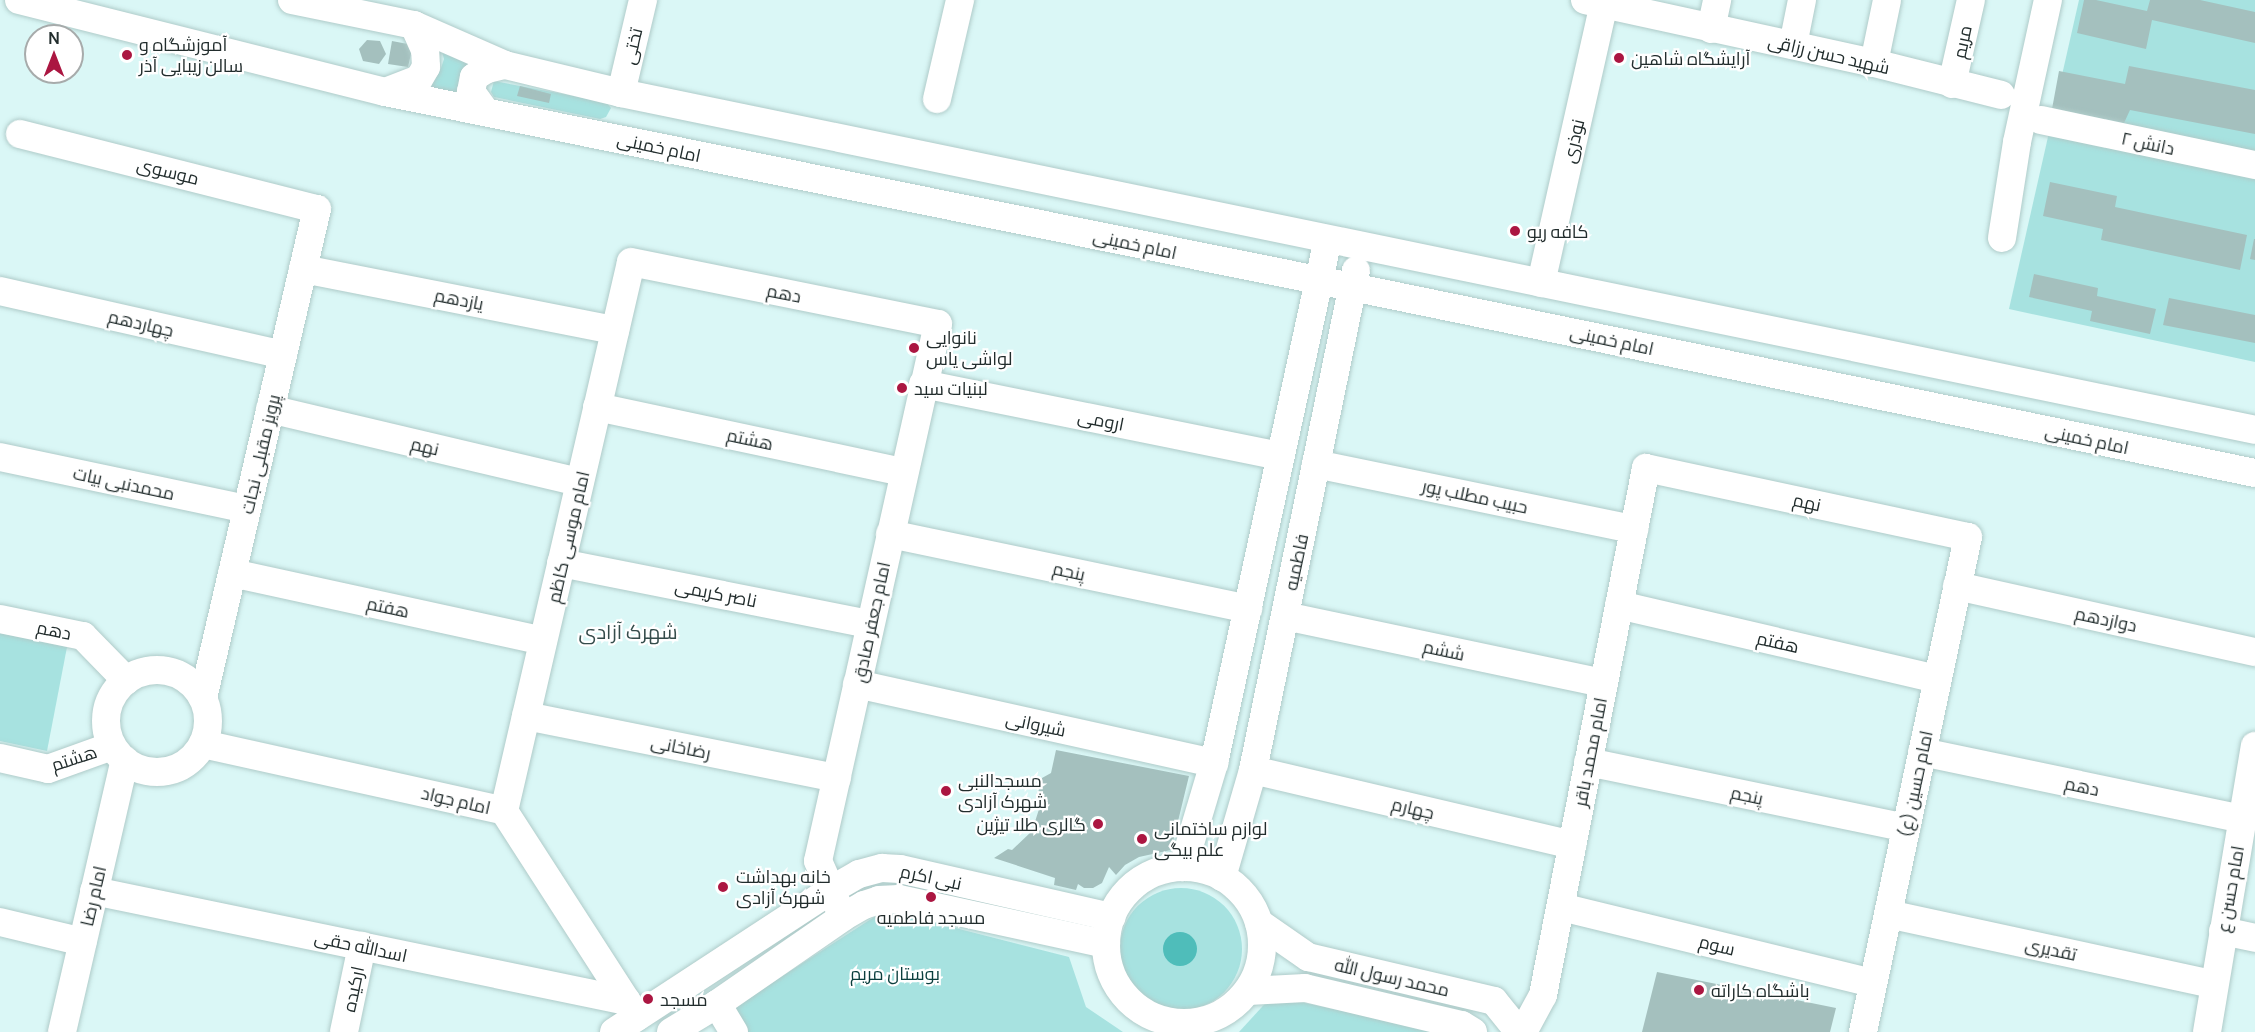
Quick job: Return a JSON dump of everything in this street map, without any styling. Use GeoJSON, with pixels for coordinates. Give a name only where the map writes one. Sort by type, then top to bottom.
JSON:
{"type":"FeatureCollection","features":[{"type":"Feature","properties":{"kind":"street","name":"امام خمینی"},"geometry":{"type":"LineString","coordinates":[[19,0],[385,92],[1352,287],[2255,473]]}},
{"type":"Feature","properties":{"kind":"street"},"geometry":{"type":"LineString","coordinates":[[292,0],[414,25],[505,65],[621,93],[2255,430]]}},
{"type":"Feature","properties":{"kind":"street","name":"تختی"},"geometry":{"type":"LineString","coordinates":[[621,93],[643,0]]}},
{"type":"Feature","properties":{"kind":"street"},"geometry":{"type":"LineString","coordinates":[[937,99],[960,0]]}},
{"type":"Feature","properties":{"kind":"street"},"geometry":{"type":"LineString","coordinates":[[1711,29],[1717,0]]}},
{"type":"Feature","properties":{"kind":"street"},"geometry":{"type":"LineString","coordinates":[[1793,45],[1802,0]]}},
{"type":"Feature","properties":{"kind":"street"},"geometry":{"type":"LineString","coordinates":[[1874,63],[1887,0]]}},
{"type":"Feature","properties":{"kind":"street","name":"مریم"},"geometry":{"type":"LineString","coordinates":[[1953,84],[1971,0]]}},
{"type":"Feature","properties":{"kind":"street"},"geometry":{"type":"LineString","coordinates":[[2002,238],[2017,142],[2048,0]]}},
{"type":"Feature","properties":{"kind":"street","name":"شهید حسن رزاقی"},"geometry":{"type":"LineString","coordinates":[[1598,1],[1711,29],[1874,63],[2001,95]]}},
{"type":"Feature","properties":{"kind":"street","name":"نوذری"},"geometry":{"type":"LineString","coordinates":[[1541,282],[1598,1]]}},
{"type":"Feature","properties":{"kind":"street"},"geometry":{"type":"LineString","coordinates":[[385,92],[419,79],[426,66],[425,50],[414,25]]}},
{"type":"Feature","properties":{"kind":"street"},"geometry":{"type":"LineString","coordinates":[[485,111],[471,92],[474,77],[487,69],[505,65]]}},
{"type":"Feature","properties":{"kind":"street","name":"دانش ۲"},"geometry":{"type":"LineString","coordinates":[[2041,120],[2255,165]]}},
{"type":"Feature","properties":{"kind":"street","name":"موسوی"},"geometry":{"type":"LineString","coordinates":[[20,134],[317,209]]}},
{"type":"Feature","properties":{"kind":"street","name":"پرویز مقبلی نجات"},"geometry":{"type":"LineString","coordinates":[[203,698],[317,209]]}},
{"type":"Feature","properties":{"kind":"street","name":"فاطمیه"},"geometry":{"type":"LineString","coordinates":[[1184,867],[1214,763],[1328,239]]}},
{"type":"Feature","properties":{"kind":"street","name":"فاطمیه"},"geometry":{"type":"LineString","coordinates":[[1222,877],[1254,770],[1361,246]]}},
{"type":"Feature","properties":{"kind":"street","name":"دهم"},"geometry":{"type":"LineString","coordinates":[[631,262],[938,324]]}},
{"type":"Feature","properties":{"kind":"street","name":"امام موسی کاظم"},"geometry":{"type":"LineString","coordinates":[[504,811],[631,262]]}},
{"type":"Feature","properties":{"kind":"street","name":"یازدهم"},"geometry":{"type":"LineString","coordinates":[[303,269],[615,330]]}},
{"type":"Feature","properties":{"kind":"street","name":"چهاردهم"},"geometry":{"type":"LineString","coordinates":[[0,291],[283,355]]}},
{"type":"Feature","properties":{"kind":"street","name":"امام جعفر صادق"},"geometry":{"type":"LineString","coordinates":[[843,917],[818,861],[903,472],[938,324]]}},
{"type":"Feature","properties":{"kind":"street","name":"ارومی"},"geometry":{"type":"LineString","coordinates":[[923,384],[1280,456]]}},
{"type":"Feature","properties":{"kind":"street","name":"هشتم"},"geometry":{"type":"LineString","coordinates":[[597,407],[903,472]]}},
{"type":"Feature","properties":{"kind":"street","name":"نهم"},"geometry":{"type":"LineString","coordinates":[[270,409],[580,482]]}},
{"type":"Feature","properties":{"kind":"street","name":"محمدنبی بیات"},"geometry":{"type":"LineString","coordinates":[[0,457],[247,509]]}},
{"type":"Feature","properties":{"kind":"street","name":"حبیب مطلب پور"},"geometry":{"type":"LineString","coordinates":[[1316,464],[1634,529]]}},
{"type":"Feature","properties":{"kind":"street","name":"نهم"},"geometry":{"type":"LineString","coordinates":[[1646,468],[1968,537]]}},
{"type":"Feature","properties":{"kind":"street","name":"امام محمد باقر"},"geometry":{"type":"LineString","coordinates":[[1521,1032],[1542,995],[1646,468]]}},
{"type":"Feature","properties":{"kind":"street","name":"پنجم"},"geometry":{"type":"LineString","coordinates":[[890,534],[1248,609]]}},
{"type":"Feature","properties":{"kind":"street","name":"امام حسین (ع)"},"geometry":{"type":"LineString","coordinates":[[1863,1032],[1968,537]]}},
{"type":"Feature","properties":{"kind":"street","name":"ناصر کریمی"},"geometry":{"type":"LineString","coordinates":[[561,563],[870,624]]}},
{"type":"Feature","properties":{"kind":"street","name":"هفتم"},"geometry":{"type":"LineString","coordinates":[[232,573],[543,641]]}},
{"type":"Feature","properties":{"kind":"street","name":"دوازدهم"},"geometry":{"type":"LineString","coordinates":[[1957,586],[2255,652]]}},
{"type":"Feature","properties":{"kind":"street","name":"هفتم"},"geometry":{"type":"LineString","coordinates":[[1619,605],[1938,678]]}},
{"type":"Feature","properties":{"kind":"street","name":"ششم"},"geometry":{"type":"LineString","coordinates":[[1285,616],[1604,683]]}},
{"type":"Feature","properties":{"kind":"street","name":"دهم"},"geometry":{"type":"LineString","coordinates":[[0,619],[83,636],[126,680]]}},
{"type":"Feature","properties":{"kind":"street"},"geometry":{"type":"LineString","coordinates":[[154,669],[168,671],[183,676],[203,698],[208,714],[208,729],[203,744],[194,756],[182,765],[167,771],[152,772],[138,768],[118,753],[105,717],[115,690],[126,680],[154,669]]}},
{"type":"Feature","properties":{"kind":"street","name":"شیروانی"},"geometry":{"type":"LineString","coordinates":[[857,684],[1214,763]]}},
{"type":"Feature","properties":{"kind":"street","name":"رضاخانی"},"geometry":{"type":"LineString","coordinates":[[526,716],[837,778]]}},
{"type":"Feature","properties":{"kind":"street","name":"امام جواد"},"geometry":{"type":"LineString","coordinates":[[203,744],[504,811],[632,1009]]}},
{"type":"Feature","properties":{"kind":"street","name":"امام حسن ع"},"geometry":{"type":"LineString","coordinates":[[2207,1032],[2213,984],[2242,819],[2252,782],[2255,746]]}},
{"type":"Feature","properties":{"kind":"street","name":"هشتم"},"geometry":{"type":"LineString","coordinates":[[0,758],[48,769],[118,753]]}},
{"type":"Feature","properties":{"kind":"street","name":"امام رضا"},"geometry":{"type":"LineString","coordinates":[[62,1032],[94,891],[118,753]]}},
{"type":"Feature","properties":{"kind":"street","name":"دهم"},"geometry":{"type":"LineString","coordinates":[[1922,753],[2242,819]]}},
{"type":"Feature","properties":{"kind":"street","name":"پنجم"},"geometry":{"type":"LineString","coordinates":[[1588,762],[1906,828]]}},
{"type":"Feature","properties":{"kind":"street","name":"چهارم"},"geometry":{"type":"LineString","coordinates":[[1254,770],[1572,845]]}},
{"type":"Feature","properties":{"kind":"street","name":"محمد رسول الله"},"geometry":{"type":"LineString","coordinates":[[1184,867],[1203,869],[1222,877],[1238,889],[1251,904],[1259,923],[1263,940],[1262,958],[1257,975],[1248,991],[1231,1008],[1209,1019],[1160,1026],[1122,990],[1108,964],[1109,931],[1123,897],[1140,881],[1161,871],[1184,867]]}},
{"type":"Feature","properties":{"kind":"street","name":"نبی اکرم"},"geometry":{"type":"LineString","coordinates":[[614,1032],[632,1009],[859,874],[882,868],[900,869],[1109,931]]}},
{"type":"Feature","properties":{"kind":"street","name":"اسدالله حقی"},"geometry":{"type":"LineString","coordinates":[[94,891],[362,946],[632,1009]]}},
{"type":"Feature","properties":{"kind":"street","name":"نبی اکرم"},"geometry":{"type":"LineString","coordinates":[[671,1032],[717,1005],[843,917],[864,905],[899,899],[1109,931]]}},
{"type":"Feature","properties":{"kind":"street","name":"سوم"},"geometry":{"type":"LineString","coordinates":[[1561,907],[1873,983]]}},
{"type":"Feature","properties":{"kind":"street","name":"تقدیری"},"geometry":{"type":"LineString","coordinates":[[1888,914],[2213,984]]}},
{"type":"Feature","properties":{"kind":"street"},"geometry":{"type":"LineString","coordinates":[[0,922],[82,942]]}},
{"type":"Feature","properties":{"kind":"street","name":"محمد رسول الله"},"geometry":{"type":"LineString","coordinates":[[1259,923],[1308,957],[1494,1001],[1521,1032]]}},
{"type":"Feature","properties":{"kind":"street"},"geometry":{"type":"LineString","coordinates":[[2223,931],[2255,938]]}},
{"type":"Feature","properties":{"kind":"street","name":"ارکیده"},"geometry":{"type":"LineString","coordinates":[[344,1032],[362,946]]}},
{"type":"Feature","properties":{"kind":"street","name":"محمد رسول الله"},"geometry":{"type":"LineString","coordinates":[[1248,991],[1305,988],[1462,1025],[1473,1032]]}},
{"type":"Feature","properties":{"kind":"street"},"geometry":{"type":"LineString","coordinates":[[717,1005],[734,1032]]}},
{"type":"Feature","properties":{"kind":"green space"},"geometry":{"type":"Polygon","coordinates":[[[2079,0],[2255,0],[2255,362],[2009,309],[2079,0]]]}},
{"type":"Feature","properties":{"kind":"green space"},"geometry":{"type":"Polygon","coordinates":[[[441,48],[488,61],[472,98],[422,89],[432,84],[441,68],[444,59],[441,48]]]}},
{"type":"Feature","properties":{"kind":"green space"},"geometry":{"type":"Polygon","coordinates":[[[494,81],[606,102],[611,108],[606,117],[600,119],[494,97],[491,92],[494,81]]]}},
{"type":"Feature","properties":{"kind":"green space"},"geometry":{"type":"Polygon","coordinates":[[[0,633],[67,647],[47,751],[0,741],[0,633]]]}},
{"type":"Feature","properties":{"kind":"green space"},"geometry":{"type":"Polygon","coordinates":[[[1181,888],[1204,893],[1215,898],[1224,906],[1232,915],[1237,926],[1242,949],[1237,972],[1232,983],[1224,992],[1215,1000],[1204,1005],[1181,1010],[1158,1005],[1147,1000],[1138,992],[1130,983],[1125,972],[1120,949],[1125,926],[1130,915],[1138,906],[1147,898],[1158,893],[1181,888]]]}},
{"type":"Feature","properties":{"kind":"green space","name":"بوستان مریم"},"geometry":{"type":"Polygon","coordinates":[[[885,910],[1069,957],[1086,1007],[1123,1032],[748,1032],[733,1008],[885,910]]]}},
{"type":"Feature","properties":{"kind":"green space"},"geometry":{"type":"Polygon","coordinates":[[[1272,996],[1441,1032],[1239,1032],[1272,996]]]}},
{"type":"Feature","properties":{"kind":"shaded area"},"geometry":{"type":"Polygon","coordinates":[[[1180,932],[1192,937],[1197,949],[1192,961],[1180,966],[1168,961],[1163,949],[1168,937],[1180,932]]]}},
{"type":"Feature","properties":{"kind":"building"},"geometry":{"type":"Polygon","coordinates":[[[2084,0],[2096,0],[2147,11],[2150,0],[2200,0],[2255,12],[2255,43],[2152,20],[2146,49],[2077,33],[2084,0]]]}},
{"type":"Feature","properties":{"kind":"building"},"geometry":{"type":"Polygon","coordinates":[[[367,40],[380,41],[386,54],[379,64],[363,61],[359,49],[367,40]]]}},
{"type":"Feature","properties":{"kind":"building"},"geometry":{"type":"Polygon","coordinates":[[[392,41],[413,45],[408,67],[388,64],[392,41]]]}},
{"type":"Feature","properties":{"kind":"building"},"geometry":{"type":"Polygon","coordinates":[[[2129,66],[2255,90],[2255,134],[2130,110],[2124,123],[2052,109],[2059,71],[2125,84],[2129,66]]]}},
{"type":"Feature","properties":{"kind":"building"},"geometry":{"type":"Polygon","coordinates":[[[520,86],[551,94],[549,103],[517,96],[520,86]]]}},
{"type":"Feature","properties":{"kind":"building"},"geometry":{"type":"Polygon","coordinates":[[[2050,182],[2117,196],[2115,207],[2247,235],[2240,270],[2101,240],[2103,229],[2043,216],[2050,182]]]}},
{"type":"Feature","properties":{"kind":"building"},"geometry":{"type":"Polygon","coordinates":[[[2255,239],[2255,260],[2250,259],[2255,239]]]}},
{"type":"Feature","properties":{"kind":"building"},"geometry":{"type":"Polygon","coordinates":[[[2034,274],[2098,288],[2097,296],[2156,309],[2150,334],[2090,321],[2092,311],[2029,297],[2034,274]]]}},
{"type":"Feature","properties":{"kind":"building"},"geometry":{"type":"Polygon","coordinates":[[[2169,298],[2255,315],[2255,343],[2163,325],[2169,298]]]}},
{"type":"Feature","properties":{"kind":"building"},"geometry":{"type":"Polygon","coordinates":[[[1056,750],[1189,776],[1171,850],[1139,857],[1125,865],[1116,875],[1109,867],[1102,883],[1093,888],[1084,888],[1078,884],[1076,890],[1054,885],[1055,878],[994,858],[1008,849],[1012,850],[1032,831],[1041,803],[1038,797],[1039,788],[1042,778],[1051,773],[1056,750]]]}},
{"type":"Feature","properties":{"kind":"building","name":"باشگاه کاراته"},"geometry":{"type":"Polygon","coordinates":[[[1657,972],[1836,1008],[1830,1032],[1642,1032],[1657,972]]]}},
{"type":"Feature","properties":{"kind":"place","name":"آموزشگاه و سالن زیبایی آذر"},"geometry":{"type":"Point","coordinates":[127,55]}},
{"type":"Feature","properties":{"kind":"place","name":"آرایشگاه شاهین"},"geometry":{"type":"Point","coordinates":[1619,58]}},
{"type":"Feature","properties":{"kind":"place","name":"کافه ریو"},"geometry":{"type":"Point","coordinates":[1515,231]}},
{"type":"Feature","properties":{"kind":"place","name":"نانوایی لواشی یاس"},"geometry":{"type":"Point","coordinates":[914,348]}},
{"type":"Feature","properties":{"kind":"place","name":"لبنیات سید"},"geometry":{"type":"Point","coordinates":[902,388]}},
{"type":"Feature","properties":{"kind":"place","name":"مسجدالنبی شهرک آزادی"},"geometry":{"type":"Point","coordinates":[946,791]}},
{"type":"Feature","properties":{"kind":"place","name":"گالری طلا تیژین"},"geometry":{"type":"Point","coordinates":[1098,824]}},
{"type":"Feature","properties":{"kind":"place","name":"لوازم ساختمانی علم بیگی"},"geometry":{"type":"Point","coordinates":[1142,839]}},
{"type":"Feature","properties":{"kind":"place","name":"خانه بهداشت شهرک آزادی"},"geometry":{"type":"Point","coordinates":[723,887]}},
{"type":"Feature","properties":{"kind":"place","name":"مسجد فاطمیه"},"geometry":{"type":"Point","coordinates":[931,897]}},
{"type":"Feature","properties":{"kind":"place","name":"باشگاه کاراته"},"geometry":{"type":"Point","coordinates":[1699,990]}},
{"type":"Feature","properties":{"kind":"place","name":"مسجد"},"geometry":{"type":"Point","coordinates":[648,999]}},
{"type":"Feature","properties":{"kind":"district","name":"شهرک آزادی"},"geometry":{"type":"Point","coordinates":[628,631]}}]}
